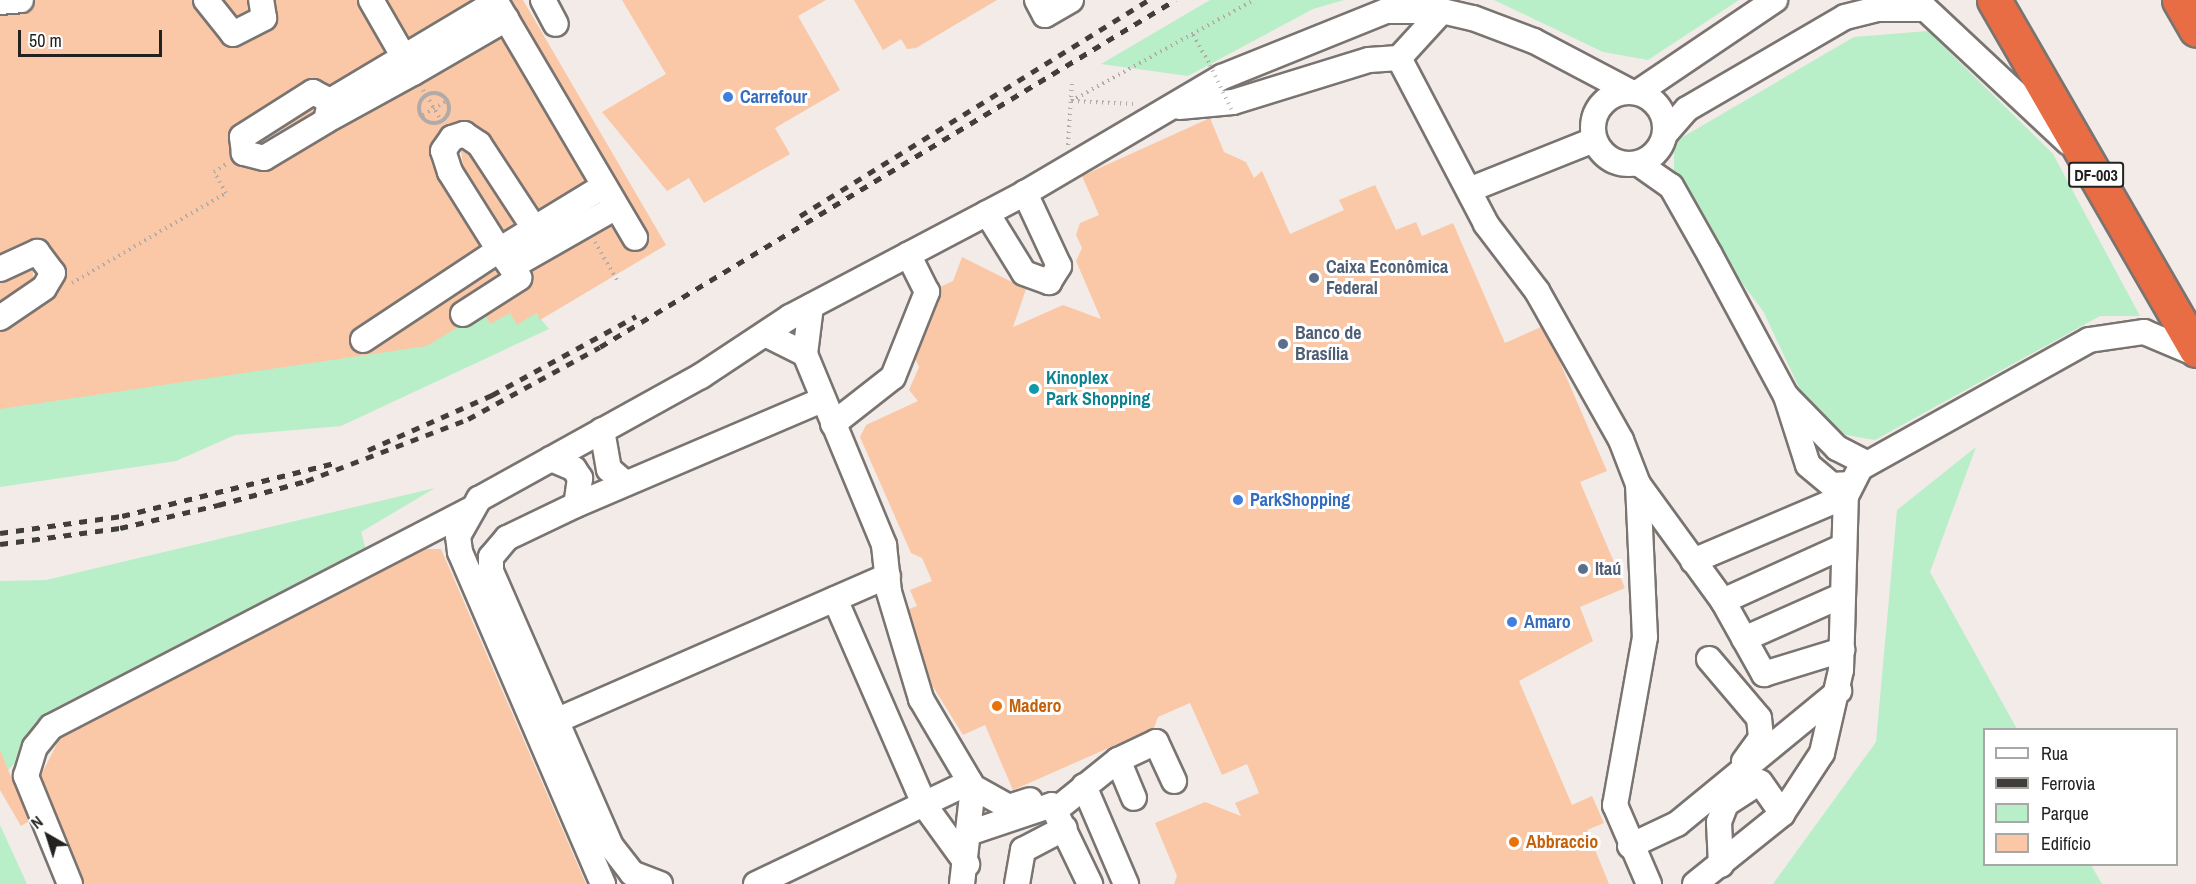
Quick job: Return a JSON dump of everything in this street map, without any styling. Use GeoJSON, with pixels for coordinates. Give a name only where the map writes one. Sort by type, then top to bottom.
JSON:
{"type":"FeatureCollection","features":[{"type":"Feature","properties":{"kind":"highway","name":"DF-003"},"geometry":{"type":"LineString","coordinates":[[1994,0],[2196,352]]}},
{"type":"Feature","properties":{"kind":"highway"},"geometry":{"type":"LineString","coordinates":[[2179,0],[2196,29]]}},
{"type":"Feature","properties":{"kind":"street"},"geometry":{"type":"LineString","coordinates":[[0,2],[21,0]]}},
{"type":"Feature","properties":{"kind":"street"},"geometry":{"type":"LineString","coordinates":[[206,0],[233,34],[264,18],[266,2]]}},
{"type":"Feature","properties":{"kind":"street"},"geometry":{"type":"LineString","coordinates":[[371,0],[408,65]]}},
{"type":"Feature","properties":{"kind":"street"},"geometry":{"type":"LineString","coordinates":[[543,0],[556,24]]}},
{"type":"Feature","properties":{"kind":"street"},"geometry":{"type":"LineString","coordinates":[[1037,0],[1045,15],[1071,0]]}},
{"type":"Feature","properties":{"kind":"street"},"geometry":{"type":"LineString","coordinates":[[1664,177],[1639,164],[1618,164],[1603,155],[1594,140],[1599,107],[1634,91],[1775,0]]}},
{"type":"Feature","properties":{"kind":"street"},"geometry":{"type":"LineString","coordinates":[[1639,164],[1664,139],[1687,109],[1845,16],[1877,9],[1920,4],[2086,159]]}},
{"type":"Feature","properties":{"kind":"street"},"geometry":{"type":"LineString","coordinates":[[328,111],[313,92],[242,137],[244,153],[264,158],[328,111],[408,65],[499,7],[635,238]]}},
{"type":"Feature","properties":{"kind":"street"},"geometry":{"type":"LineString","coordinates":[[1177,107],[1232,105],[1369,60],[1399,57],[1442,10]]}},
{"type":"Feature","properties":{"kind":"street"},"geometry":{"type":"LineString","coordinates":[[70,884],[26,776],[35,747],[51,728],[470,510],[551,459],[767,335],[811,306],[1025,194],[1177,107],[1216,71],[1386,11],[1442,10],[1534,41],[1634,91],[1662,112],[1664,177],[1786,396],[1808,465],[1832,485],[1848,490]]}},
{"type":"Feature","properties":{"kind":"street"},"geometry":{"type":"LineString","coordinates":[[1399,57],[1486,224],[1537,291],[1621,440],[1638,484],[1723,601],[1744,639],[1768,675],[1842,650]]}},
{"type":"Feature","properties":{"kind":"street"},"geometry":{"type":"LineString","coordinates":[[1216,71],[1232,105]]}},
{"type":"Feature","properties":{"kind":"street"},"geometry":{"type":"LineString","coordinates":[[463,314],[516,284],[519,278],[450,172],[443,151],[446,129],[464,134],[478,144],[534,228]]}},
{"type":"Feature","properties":{"kind":"street"},"geometry":{"type":"LineString","coordinates":[[1469,190],[1594,140]]}},
{"type":"Feature","properties":{"kind":"street"},"geometry":{"type":"LineString","coordinates":[[505,259],[534,228],[604,186]]}},
{"type":"Feature","properties":{"kind":"street"},"geometry":{"type":"LineString","coordinates":[[987,213],[1024,273],[1048,282],[1059,267],[1025,194]]}},
{"type":"Feature","properties":{"kind":"street"},"geometry":{"type":"LineString","coordinates":[[363,340],[505,259],[586,225],[616,207]]}},
{"type":"Feature","properties":{"kind":"street"},"geometry":{"type":"LineString","coordinates":[[0,269],[37,252],[51,265],[50,282],[0,318]]}},
{"type":"Feature","properties":{"kind":"street"},"geometry":{"type":"LineString","coordinates":[[833,424],[893,377],[927,292],[908,254]]}},
{"type":"Feature","properties":{"kind":"street"},"geometry":{"type":"LineString","coordinates":[[811,306],[805,354],[822,400],[884,545],[888,576],[921,699],[972,784],[1010,812],[1051,805],[1061,819],[1090,884]]}},
{"type":"Feature","properties":{"kind":"street"},"geometry":{"type":"LineString","coordinates":[[1695,884],[1782,814],[1822,753],[1839,691],[1842,650],[1842,547],[1848,490],[1865,462],[2111,333],[2144,332],[2196,352]]}},
{"type":"Feature","properties":{"kind":"street"},"geometry":{"type":"LineString","coordinates":[[767,335],[805,354]]}},
{"type":"Feature","properties":{"kind":"street"},"geometry":{"type":"LineString","coordinates":[[1786,396],[1837,448],[1865,462]]}},
{"type":"Feature","properties":{"kind":"street"},"geometry":{"type":"LineString","coordinates":[[660,884],[625,878],[558,720],[491,571],[491,557],[507,538],[576,505],[822,400]]}},
{"type":"Feature","properties":{"kind":"street"},"geometry":{"type":"LineString","coordinates":[[602,430],[609,469],[625,483]]}},
{"type":"Feature","properties":{"kind":"street"},"geometry":{"type":"LineString","coordinates":[[551,459],[574,469],[580,478],[576,505]]}},
{"type":"Feature","properties":{"kind":"street"},"geometry":{"type":"LineString","coordinates":[[1638,484],[1646,637],[1615,805],[1630,846],[1649,884]]}},
{"type":"Feature","properties":{"kind":"street"},"geometry":{"type":"LineString","coordinates":[[1693,561],[1848,490]]}},
{"type":"Feature","properties":{"kind":"street"},"geometry":{"type":"LineString","coordinates":[[470,510],[458,536],[459,552],[603,884]]}},
{"type":"Feature","properties":{"kind":"street"},"geometry":{"type":"LineString","coordinates":[[1723,601],[1842,547]]}},
{"type":"Feature","properties":{"kind":"street"},"geometry":{"type":"LineString","coordinates":[[558,720],[888,576]]}},
{"type":"Feature","properties":{"kind":"street"},"geometry":{"type":"LineString","coordinates":[[1744,639],[1841,596]]}},
{"type":"Feature","properties":{"kind":"street"},"geometry":{"type":"LineString","coordinates":[[835,599],[925,806],[965,874]]}},
{"type":"Feature","properties":{"kind":"street"},"geometry":{"type":"LineString","coordinates":[[1630,846],[1677,824],[1733,774],[1755,749],[1761,727],[1710,659]]}},
{"type":"Feature","properties":{"kind":"street"},"geometry":{"type":"LineString","coordinates":[[1733,774],[1763,755],[1839,691]]}},
{"type":"Feature","properties":{"kind":"street"},"geometry":{"type":"LineString","coordinates":[[1017,884],[1023,850],[1061,819],[1084,786],[1118,760],[1156,742],[1174,781]]}},
{"type":"Feature","properties":{"kind":"street"},"geometry":{"type":"LineString","coordinates":[[1118,760],[1134,798]]}},
{"type":"Feature","properties":{"kind":"street"},"geometry":{"type":"LineString","coordinates":[[1721,865],[1719,822],[1726,804],[1760,782],[1782,814]]}},
{"type":"Feature","properties":{"kind":"street"},"geometry":{"type":"LineString","coordinates":[[756,884],[972,784]]}},
{"type":"Feature","properties":{"kind":"street"},"geometry":{"type":"LineString","coordinates":[[965,874],[972,832],[972,784]]}},
{"type":"Feature","properties":{"kind":"street"},"geometry":{"type":"LineString","coordinates":[[972,832],[1010,812],[1084,786]]}},
{"type":"Feature","properties":{"kind":"street"},"geometry":{"type":"LineString","coordinates":[[1084,786],[1126,884]]}},
{"type":"Feature","properties":{"kind":"path"},"geometry":{"type":"LineString","coordinates":[[1071,101],[1254,0]]}},
{"type":"Feature","properties":{"kind":"path"},"geometry":{"type":"LineString","coordinates":[[1193,35],[1216,71],[1232,105]]}},
{"type":"Feature","properties":{"kind":"path"},"geometry":{"type":"LineString","coordinates":[[408,65],[446,129]]}},
{"type":"Feature","properties":{"kind":"path"},"geometry":{"type":"LineString","coordinates":[[1066,170],[1072,83]]}},
{"type":"Feature","properties":{"kind":"path"},"geometry":{"type":"LineString","coordinates":[[438,90],[452,113],[446,129],[430,126],[416,104],[438,90]]}},
{"type":"Feature","properties":{"kind":"path"},"geometry":{"type":"LineString","coordinates":[[1071,101],[1177,107]]}},
{"type":"Feature","properties":{"kind":"path"},"geometry":{"type":"LineString","coordinates":[[423,115],[445,102]]}},
{"type":"Feature","properties":{"kind":"path"},"geometry":{"type":"LineString","coordinates":[[50,282],[63,288],[226,193],[213,172],[244,153]]}},
{"type":"Feature","properties":{"kind":"path"},"geometry":{"type":"LineString","coordinates":[[586,225],[617,280]]}},
{"type":"Feature","properties":{"kind":"green space"},"geometry":{"type":"Polygon","coordinates":[[[1210,0],[1344,0],[1313,9],[1188,76],[1101,64],[1210,0]]]}},
{"type":"Feature","properties":{"kind":"green space"},"geometry":{"type":"Polygon","coordinates":[[[1494,0],[1739,0],[1648,60],[1603,52],[1494,0]]]}},
{"type":"Feature","properties":{"kind":"green space"},"geometry":{"type":"Polygon","coordinates":[[[1928,31],[2053,154],[2140,316],[2100,316],[1875,440],[1846,435],[1804,398],[1763,311],[1719,252],[1674,174],[1674,142],[1854,37],[1928,31]]]}},
{"type":"Feature","properties":{"kind":"green space"},"geometry":{"type":"Polygon","coordinates":[[[512,308],[535,312],[549,329],[341,426],[235,435],[176,461],[0,487],[0,406],[431,342],[485,309],[493,319],[512,308]]]}},
{"type":"Feature","properties":{"kind":"green space"},"geometry":{"type":"Polygon","coordinates":[[[1976,447],[1930,572],[2016,728],[1983,728],[1983,866],[2092,866],[2102,884],[1773,884],[1876,742],[1897,510],[1976,447]]]}},
{"type":"Feature","properties":{"kind":"green space"},"geometry":{"type":"Polygon","coordinates":[[[435,488],[361,532],[367,553],[41,738],[0,778],[0,581],[46,580],[435,488]]]}},
{"type":"Feature","properties":{"kind":"green space"},"geometry":{"type":"Polygon","coordinates":[[[0,825],[27,884],[0,884],[0,825]]]}},
{"type":"Feature","properties":{"kind":"building"},"geometry":{"type":"Polygon","coordinates":[[[35,0],[192,0],[222,43],[233,48],[276,25],[275,0],[357,0],[384,52],[330,85],[305,80],[234,125],[228,138],[233,162],[261,172],[501,38],[585,181],[539,209],[487,132],[466,120],[447,124],[431,143],[429,156],[438,179],[480,246],[355,328],[349,341],[357,353],[371,352],[495,269],[499,274],[451,307],[451,321],[458,327],[427,346],[0,409],[0,332],[52,299],[67,273],[43,239],[0,253],[0,16],[29,12],[35,0]]]}},
{"type":"Feature","properties":{"kind":"building"},"geometry":{"type":"Polygon","coordinates":[[[224,0],[247,0],[248,10],[237,16],[224,0]]]}},
{"type":"Feature","properties":{"kind":"building"},"geometry":{"type":"Polygon","coordinates":[[[387,0],[472,0],[409,37],[387,0]]]}},
{"type":"Feature","properties":{"kind":"building"},"geometry":{"type":"Polygon","coordinates":[[[512,0],[523,0],[666,245],[540,320],[536,313],[517,325],[510,313],[490,324],[486,316],[527,290],[531,272],[611,226],[629,251],[643,250],[649,237],[512,0]]]}},
{"type":"Feature","properties":{"kind":"building","name":"Carrefour"},"geometry":{"type":"Polygon","coordinates":[[[622,0],[826,0],[798,16],[840,90],[775,128],[790,154],[704,203],[689,178],[667,191],[602,112],[666,74],[622,0]]]}},
{"type":"Feature","properties":{"kind":"building"},"geometry":{"type":"Polygon","coordinates":[[[854,0],[997,0],[916,48],[907,49],[901,39],[883,50],[854,0]]]}},
{"type":"Feature","properties":{"kind":"building"},"geometry":{"type":"Polygon","coordinates":[[[314,108],[313,112],[260,142],[314,108]]]}},
{"type":"Feature","properties":{"kind":"building","name":"ParkShopping"},"geometry":{"type":"Polygon","coordinates":[[[1210,118],[1224,152],[1246,162],[1254,178],[1262,171],[1290,234],[1344,210],[1339,200],[1375,185],[1396,230],[1416,222],[1422,236],[1453,223],[1505,343],[1541,327],[1558,358],[1607,471],[1580,482],[1625,588],[1580,607],[1593,641],[1519,681],[1572,805],[1592,796],[1604,823],[1587,830],[1609,884],[1174,884],[1177,876],[1155,823],[1205,802],[1241,816],[1235,803],[1259,793],[1247,764],[1222,775],[1190,703],[1158,717],[1154,728],[1013,790],[985,725],[963,735],[932,685],[909,609],[917,606],[910,590],[932,581],[922,558],[911,553],[860,437],[866,425],[918,401],[909,390],[919,367],[915,359],[940,287],[953,281],[962,257],[1026,289],[1013,327],[1063,305],[1101,319],[1076,261],[1082,248],[1076,235],[1080,223],[1099,215],[1082,176],[1210,118]]]}},
{"type":"Feature","properties":{"kind":"building"},"geometry":{"type":"Polygon","coordinates":[[[461,150],[469,154],[514,224],[504,231],[463,166],[461,150]]]}},
{"type":"Feature","properties":{"kind":"building"},"geometry":{"type":"Polygon","coordinates":[[[33,270],[33,278],[0,301],[0,283],[33,270]]]}},
{"type":"Feature","properties":{"kind":"building"},"geometry":{"type":"Polygon","coordinates":[[[425,549],[441,549],[586,884],[84,884],[41,775],[60,738],[425,549]]]}},
{"type":"Feature","properties":{"kind":"building"},"geometry":{"type":"Polygon","coordinates":[[[0,750],[29,821],[21,826],[0,790],[0,750]]]}},
{"type":"Feature","properties":{"kind":"railway"},"geometry":{"type":"LineString","coordinates":[[800,216],[1148,0]]}},
{"type":"Feature","properties":{"kind":"railway"},"geometry":{"type":"LineString","coordinates":[[0,544],[120,528],[218,505],[306,481],[468,419],[600,347],[1175,0]]}},
{"type":"Feature","properties":{"kind":"railway"},"geometry":{"type":"LineString","coordinates":[[368,450],[492,395],[636,316]]}},
{"type":"Feature","properties":{"kind":"railway"},"geometry":{"type":"LineString","coordinates":[[0,533],[122,516],[334,463]]}},
{"type":"Feature","properties":{"kind":"place","name":"Carrefour"},"geometry":{"type":"Point","coordinates":[728,97]}},
{"type":"Feature","properties":{"kind":"place","name":"Caixa Econômica Federal"},"geometry":{"type":"Point","coordinates":[1314,278]}},
{"type":"Feature","properties":{"kind":"place","name":"Banco de Brasília"},"geometry":{"type":"Point","coordinates":[1283,344]}},
{"type":"Feature","properties":{"kind":"place","name":"Kinoplex Park Shopping"},"geometry":{"type":"Point","coordinates":[1034,389]}},
{"type":"Feature","properties":{"kind":"place","name":"ParkShopping"},"geometry":{"type":"Point","coordinates":[1238,500]}},
{"type":"Feature","properties":{"kind":"place","name":"Itaú"},"geometry":{"type":"Point","coordinates":[1583,569]}},
{"type":"Feature","properties":{"kind":"place","name":"Amaro"},"geometry":{"type":"Point","coordinates":[1512,622]}},
{"type":"Feature","properties":{"kind":"place","name":"Madero"},"geometry":{"type":"Point","coordinates":[997,706]}},
{"type":"Feature","properties":{"kind":"place","name":"Abbraccio"},"geometry":{"type":"Point","coordinates":[1514,842]}}]}
